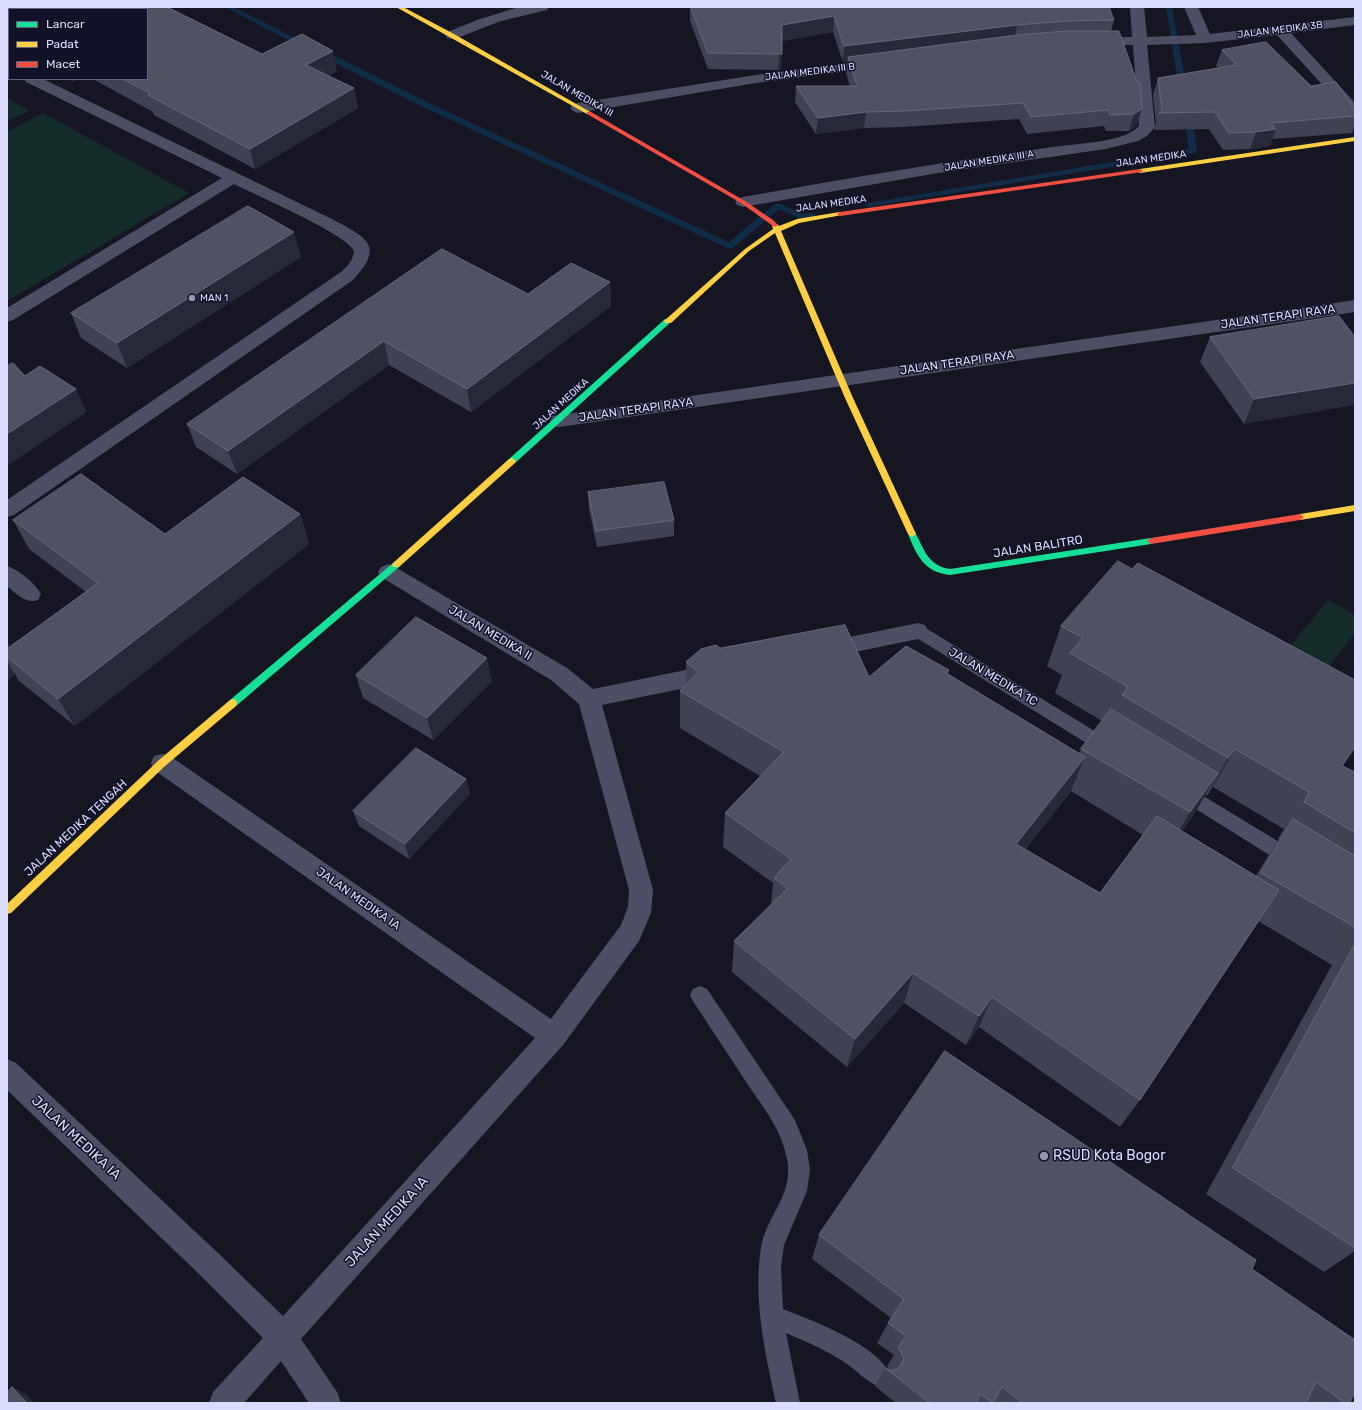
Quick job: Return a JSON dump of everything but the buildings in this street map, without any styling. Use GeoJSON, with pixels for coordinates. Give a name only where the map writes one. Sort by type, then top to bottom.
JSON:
{"type":"FeatureCollection","features":[{"type":"Feature","properties":{"kind":"street","name":"JALAN MEDIKA III"},"geometry":{"type":"LineString","coordinates":[[399,7],[452,35],[742,202],[774,224]]}},
{"type":"Feature","properties":{"kind":"street"},"geometry":{"type":"LineString","coordinates":[[452,35],[493,18],[519,10],[542,7]]}},
{"type":"Feature","properties":{"kind":"street"},"geometry":{"type":"LineString","coordinates":[[1078,41],[1139,41],[1137,7]]}},
{"type":"Feature","properties":{"kind":"street"},"geometry":{"type":"LineString","coordinates":[[1191,7],[1202,39]]}},
{"type":"Feature","properties":{"kind":"street","name":"JALAN MEDIKA 3B"},"geometry":{"type":"LineString","coordinates":[[1139,41],[1202,39],[1281,31],[1355,21]]}},
{"type":"Feature","properties":{"kind":"street"},"geometry":{"type":"LineString","coordinates":[[1281,31],[1355,112]]}},
{"type":"Feature","properties":{"kind":"street","name":"JALAN MEDIKA III A"},"geometry":{"type":"LineString","coordinates":[[742,202],[998,159],[1118,142],[1134,138],[1144,132],[1147,127],[1139,41]]}},
{"type":"Feature","properties":{"kind":"street","name":"JALAN MEDIKA III B"},"geometry":{"type":"LineString","coordinates":[[578,108],[756,79],[889,62]]}},
{"type":"Feature","properties":{"kind":"street"},"geometry":{"type":"LineString","coordinates":[[7,510],[347,276],[357,268],[362,260],[363,250],[360,244],[351,237],[33,80]]}},
{"type":"Feature","properties":{"kind":"street","name":"JALAN MEDIKA"},"geometry":{"type":"LineString","coordinates":[[162,763],[388,572],[559,421],[774,224],[1355,139]]}},
{"type":"Feature","properties":{"kind":"street"},"geometry":{"type":"LineString","coordinates":[[7,316],[233,178]]}},
{"type":"Feature","properties":{"kind":"street","name":"JALAN BALITRO"},"geometry":{"type":"LineString","coordinates":[[774,224],[800,279],[841,380],[923,559],[934,569],[945,574],[1355,508]]}},
{"type":"Feature","properties":{"kind":"street","name":"JALAN TERAPI RAYA"},"geometry":{"type":"LineString","coordinates":[[559,421],[1355,306]]}},
{"type":"Feature","properties":{"kind":"street","name":"JALAN MEDIKA II"},"geometry":{"type":"LineString","coordinates":[[388,572],[553,670],[589,698]]}},
{"type":"Feature","properties":{"kind":"street"},"geometry":{"type":"LineString","coordinates":[[7,574],[32,594]]}},
{"type":"Feature","properties":{"kind":"street","name":"JALAN MEDIKA 1C"},"geometry":{"type":"LineString","coordinates":[[808,653],[918,631]]}},
{"type":"Feature","properties":{"kind":"street"},"geometry":{"type":"LineString","coordinates":[[589,698],[738,668]]}},
{"type":"Feature","properties":{"kind":"street","name":"JALAN MEDIKA IA"},"geometry":{"type":"LineString","coordinates":[[224,1403],[554,1036],[630,933],[637,921],[642,901],[642,890],[589,698]]}},
{"type":"Feature","properties":{"kind":"street","name":"JALAN MEDIKA IA"},"geometry":{"type":"LineString","coordinates":[[162,763],[554,1036]]}},
{"type":"Feature","properties":{"kind":"street","name":"JALAN MEDIKA TENGAH"},"geometry":{"type":"LineString","coordinates":[[7,910],[162,763]]}},
{"type":"Feature","properties":{"kind":"street","name":"JALAN MEDIKA IA"},"geometry":{"type":"LineString","coordinates":[[7,1072],[209,1264],[283,1337],[326,1403]]}},
{"type":"Feature","properties":{"kind":"lane","name":"JALAN MEDIKA 1C"},"geometry":{"type":"LineString","coordinates":[[918,631],[1121,755]]}},
{"type":"Feature","properties":{"kind":"lane"},"geometry":{"type":"LineString","coordinates":[[1168,784],[1309,869]]}},
{"type":"Feature","properties":{"kind":"lane"},"geometry":{"type":"LineString","coordinates":[[700,996],[788,1127],[797,1149],[800,1169],[799,1182],[788,1213],[778,1231],[772,1249],[770,1279],[772,1316],[788,1403]]}},
{"type":"Feature","properties":{"kind":"lane"},"geometry":{"type":"LineString","coordinates":[[772,1316],[832,1341],[865,1362],[880,1376]]}},
{"type":"Feature","properties":{"kind":"green space"},"geometry":{"type":"Polygon","coordinates":[[[7,98],[29,111],[7,121],[7,98]]]}},
{"type":"Feature","properties":{"kind":"green space"},"geometry":{"type":"Polygon","coordinates":[[[43,113],[189,193],[7,301],[7,132],[43,113]]]}},
{"type":"Feature","properties":{"kind":"green space"},"geometry":{"type":"Polygon","coordinates":[[[1328,600],[1355,615],[1355,633],[1326,670],[1288,649],[1328,600]]]}},
{"type":"Feature","properties":{"kind":"waterway"},"geometry":{"type":"LineString","coordinates":[[228,7],[305,45]]}},
{"type":"Feature","properties":{"kind":"waterway"},"geometry":{"type":"LineString","coordinates":[[1169,7],[1183,89]]}},
{"type":"Feature","properties":{"kind":"waterway"},"geometry":{"type":"LineString","coordinates":[[322,53],[426,105],[730,246],[778,206],[801,217],[812,215]]}},
{"type":"Feature","properties":{"kind":"waterway"},"geometry":{"type":"LineString","coordinates":[[868,205],[1193,151],[1188,116]]}},
{"type":"Feature","properties":{"kind":"traffic: fast"},"geometry":{"type":"LineString","coordinates":[[512,461],[668,321]]}},
{"type":"Feature","properties":{"kind":"traffic: fast"},"geometry":{"type":"LineString","coordinates":[[912,534],[925,560],[935,569],[950,572],[1151,541]]}},
{"type":"Feature","properties":{"kind":"traffic: fast"},"geometry":{"type":"LineString","coordinates":[[233,703],[396,565]]}},
{"type":"Feature","properties":{"kind":"traffic: slow"},"geometry":{"type":"LineString","coordinates":[[399,7],[452,35],[589,113]]}},
{"type":"Feature","properties":{"kind":"traffic: slow"},"geometry":{"type":"LineString","coordinates":[[1140,171],[1355,139]]}},
{"type":"Feature","properties":{"kind":"traffic: slow"},"geometry":{"type":"LineString","coordinates":[[668,321],[747,250],[774,231],[797,221],[840,214]]}},
{"type":"Feature","properties":{"kind":"traffic: slow"},"geometry":{"type":"LineString","coordinates":[[775,225],[849,398],[912,534]]}},
{"type":"Feature","properties":{"kind":"traffic: slow"},"geometry":{"type":"LineString","coordinates":[[396,565],[512,461]]}},
{"type":"Feature","properties":{"kind":"traffic: slow"},"geometry":{"type":"LineString","coordinates":[[1300,517],[1355,508]]}},
{"type":"Feature","properties":{"kind":"traffic: slow"},"geometry":{"type":"LineString","coordinates":[[7,910],[162,763],[233,703]]}},
{"type":"Feature","properties":{"kind":"traffic: jam"},"geometry":{"type":"LineString","coordinates":[[589,113],[743,202],[775,225]]}},
{"type":"Feature","properties":{"kind":"traffic: jam"},"geometry":{"type":"LineString","coordinates":[[840,214],[1140,171]]}},
{"type":"Feature","properties":{"kind":"traffic: jam"},"geometry":{"type":"LineString","coordinates":[[1151,541],[1300,517]]}},
{"type":"Feature","properties":{"kind":"place","name":"MAN 1"},"geometry":{"type":"Point","coordinates":[192,298]}},
{"type":"Feature","properties":{"kind":"place","name":"RSUD Kota Bogor"},"geometry":{"type":"Point","coordinates":[1044,1156]}}]}
